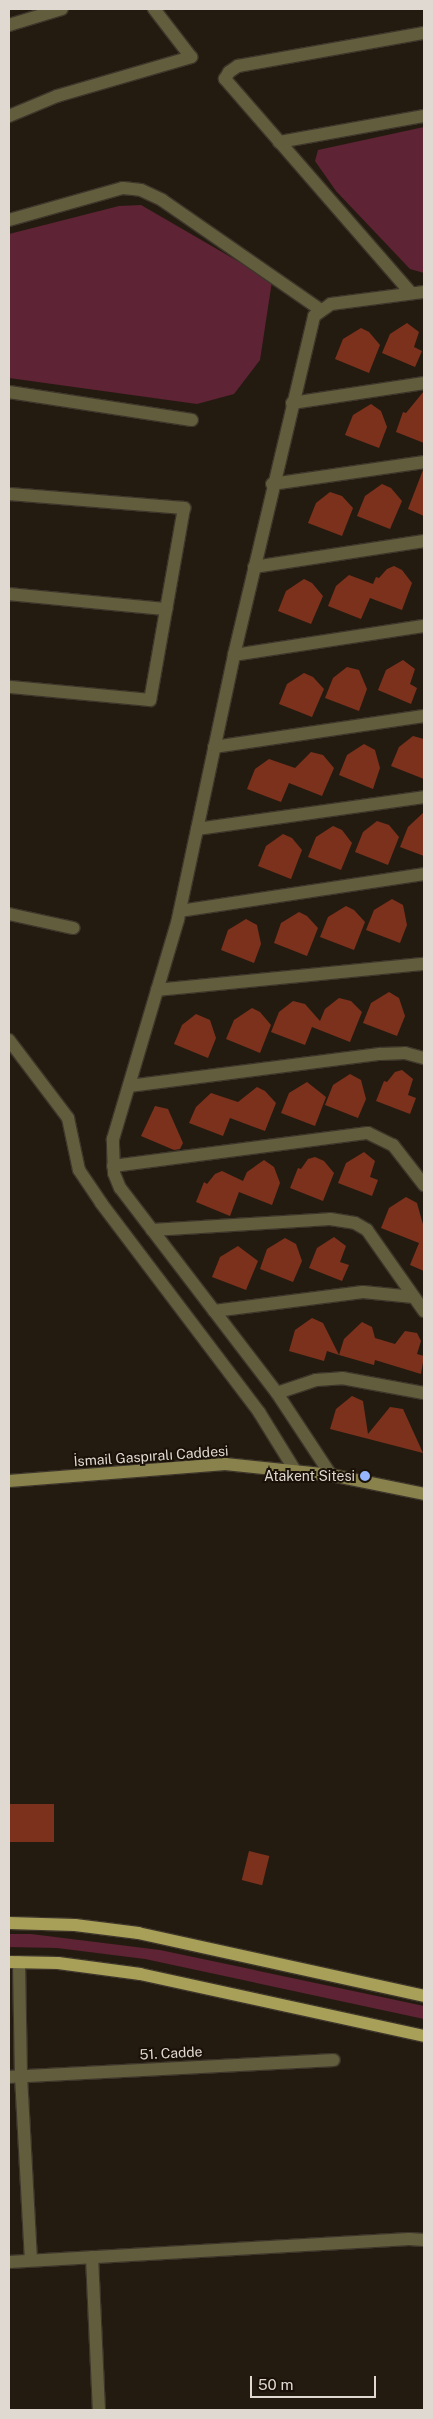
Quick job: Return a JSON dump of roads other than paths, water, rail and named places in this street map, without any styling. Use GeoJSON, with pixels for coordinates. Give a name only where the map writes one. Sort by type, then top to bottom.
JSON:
{"type":"FeatureCollection","features":[{"type":"Feature","properties":{"kind":"main road","name":"İsmail Gaspıralı Caddesi"},"geometry":{"type":"LineString","coordinates":[[9,1481],[225,1464],[331,1475],[424,1494]]}},
{"type":"Feature","properties":{"kind":"main road"},"geometry":{"type":"LineString","coordinates":[[9,1923],[75,1925],[138,1933],[424,1996]]}},
{"type":"Feature","properties":{"kind":"main road"},"geometry":{"type":"LineString","coordinates":[[14,1962],[140,1974],[424,2036]]}},
{"type":"Feature","properties":{"kind":"street"},"geometry":{"type":"LineString","coordinates":[[9,25],[62,9]]}},
{"type":"Feature","properties":{"kind":"street"},"geometry":{"type":"LineString","coordinates":[[9,116],[57,96],[191,57],[154,9]]}},
{"type":"Feature","properties":{"kind":"street"},"geometry":{"type":"LineString","coordinates":[[418,293],[279,142],[225,79],[229,72],[238,66],[424,33]]}},
{"type":"Feature","properties":{"kind":"street"},"geometry":{"type":"LineString","coordinates":[[279,142],[424,116]]}},
{"type":"Feature","properties":{"kind":"street"},"geometry":{"type":"LineString","coordinates":[[9,220],[123,188],[141,190],[162,200],[321,310]]}},
{"type":"Feature","properties":{"kind":"street"},"geometry":{"type":"LineString","coordinates":[[331,1475],[277,1393],[120,1188],[113,1166],[113,1140],[180,911],[214,746],[272,484],[311,324],[321,310],[331,304],[418,293]]}},
{"type":"Feature","properties":{"kind":"street"},"geometry":{"type":"LineString","coordinates":[[292,402],[424,383]]}},
{"type":"Feature","properties":{"kind":"street"},"geometry":{"type":"LineString","coordinates":[[9,392],[192,420]]}},
{"type":"Feature","properties":{"kind":"street"},"geometry":{"type":"LineString","coordinates":[[272,484],[424,462]]}},
{"type":"Feature","properties":{"kind":"street"},"geometry":{"type":"LineString","coordinates":[[9,494],[184,508],[150,700],[9,687]]}},
{"type":"Feature","properties":{"kind":"street"},"geometry":{"type":"LineString","coordinates":[[254,567],[424,541]]}},
{"type":"Feature","properties":{"kind":"street"},"geometry":{"type":"LineString","coordinates":[[9,594],[166,609]]}},
{"type":"Feature","properties":{"kind":"street"},"geometry":{"type":"LineString","coordinates":[[234,655],[424,626]]}},
{"type":"Feature","properties":{"kind":"street"},"geometry":{"type":"LineString","coordinates":[[214,746],[424,716]]}},
{"type":"Feature","properties":{"kind":"street"},"geometry":{"type":"LineString","coordinates":[[197,829],[424,798]]}},
{"type":"Feature","properties":{"kind":"street"},"geometry":{"type":"LineString","coordinates":[[180,911],[424,874]]}},
{"type":"Feature","properties":{"kind":"street"},"geometry":{"type":"LineString","coordinates":[[9,914],[73,928]]}},
{"type":"Feature","properties":{"kind":"street"},"geometry":{"type":"LineString","coordinates":[[157,990],[424,964]]}},
{"type":"Feature","properties":{"kind":"street"},"geometry":{"type":"LineString","coordinates":[[9,1040],[68,1118],[79,1170],[101,1203],[259,1412],[296,1472]]}},
{"type":"Feature","properties":{"kind":"street"},"geometry":{"type":"LineString","coordinates":[[129,1086],[380,1054],[405,1053],[424,1058]]}},
{"type":"Feature","properties":{"kind":"street"},"geometry":{"type":"LineString","coordinates":[[113,1166],[368,1133],[394,1145],[424,1185]]}},
{"type":"Feature","properties":{"kind":"street"},"geometry":{"type":"LineString","coordinates":[[152,1230],[343,1220],[367,1230],[424,1311]]}},
{"type":"Feature","properties":{"kind":"street"},"geometry":{"type":"LineString","coordinates":[[214,1311],[344,1293],[414,1297]]}},
{"type":"Feature","properties":{"kind":"street"},"geometry":{"type":"LineString","coordinates":[[277,1393],[316,1380],[342,1378],[424,1394]]}},
{"type":"Feature","properties":{"kind":"street"},"geometry":{"type":"LineString","coordinates":[[14,1962],[15,2077],[31,2260]]}},
{"type":"Feature","properties":{"kind":"street","name":"51. Cadde"},"geometry":{"type":"LineString","coordinates":[[15,2077],[334,2060]]}},
{"type":"Feature","properties":{"kind":"street"},"geometry":{"type":"LineString","coordinates":[[9,2262],[92,2256],[424,2240]]}},
{"type":"Feature","properties":{"kind":"street"},"geometry":{"type":"LineString","coordinates":[[92,2256],[99,2410]]}},
{"type":"Feature","properties":{"kind":"place","name":"Atakent Sitesi"},"geometry":{"type":"Point","coordinates":[365,1476]}}]}
